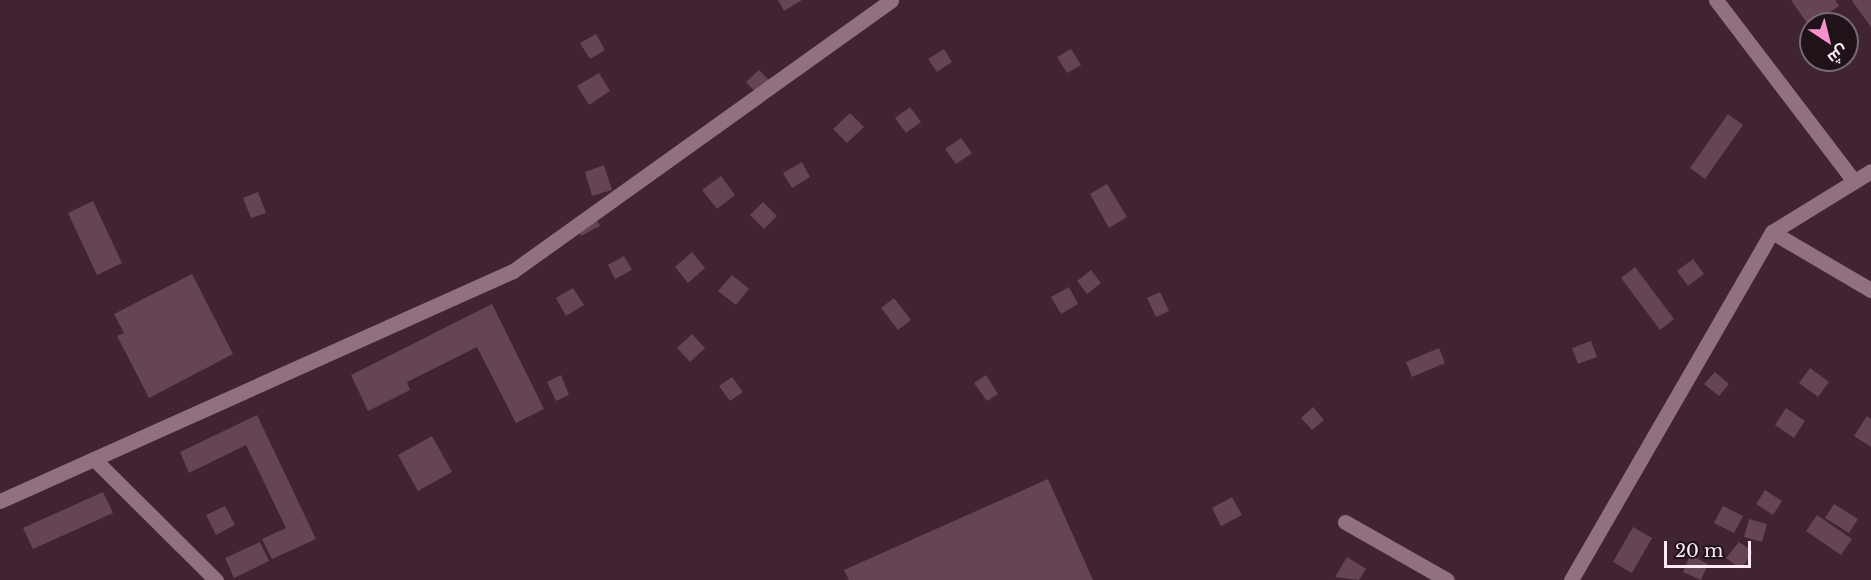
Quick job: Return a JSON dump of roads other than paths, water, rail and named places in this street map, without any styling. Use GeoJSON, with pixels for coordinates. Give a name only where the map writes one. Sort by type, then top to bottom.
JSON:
{"type":"FeatureCollection","features":[{"type":"Feature","properties":{"kind":"street"},"geometry":{"type":"LineString","coordinates":[[0,501],[513,271],[891,0]]}},
{"type":"Feature","properties":{"kind":"street"},"geometry":{"type":"LineString","coordinates":[[1717,0],[1854,181]]}},
{"type":"Feature","properties":{"kind":"street"},"geometry":{"type":"LineString","coordinates":[[1571,580],[1772,232],[1871,171]]}},
{"type":"Feature","properties":{"kind":"street"},"geometry":{"type":"LineString","coordinates":[[1772,232],[1871,290]]}},
{"type":"Feature","properties":{"kind":"street"},"geometry":{"type":"LineString","coordinates":[[94,459],[216,580]]}},
{"type":"Feature","properties":{"kind":"street"},"geometry":{"type":"LineString","coordinates":[[1345,522],[1447,580]]}}]}
